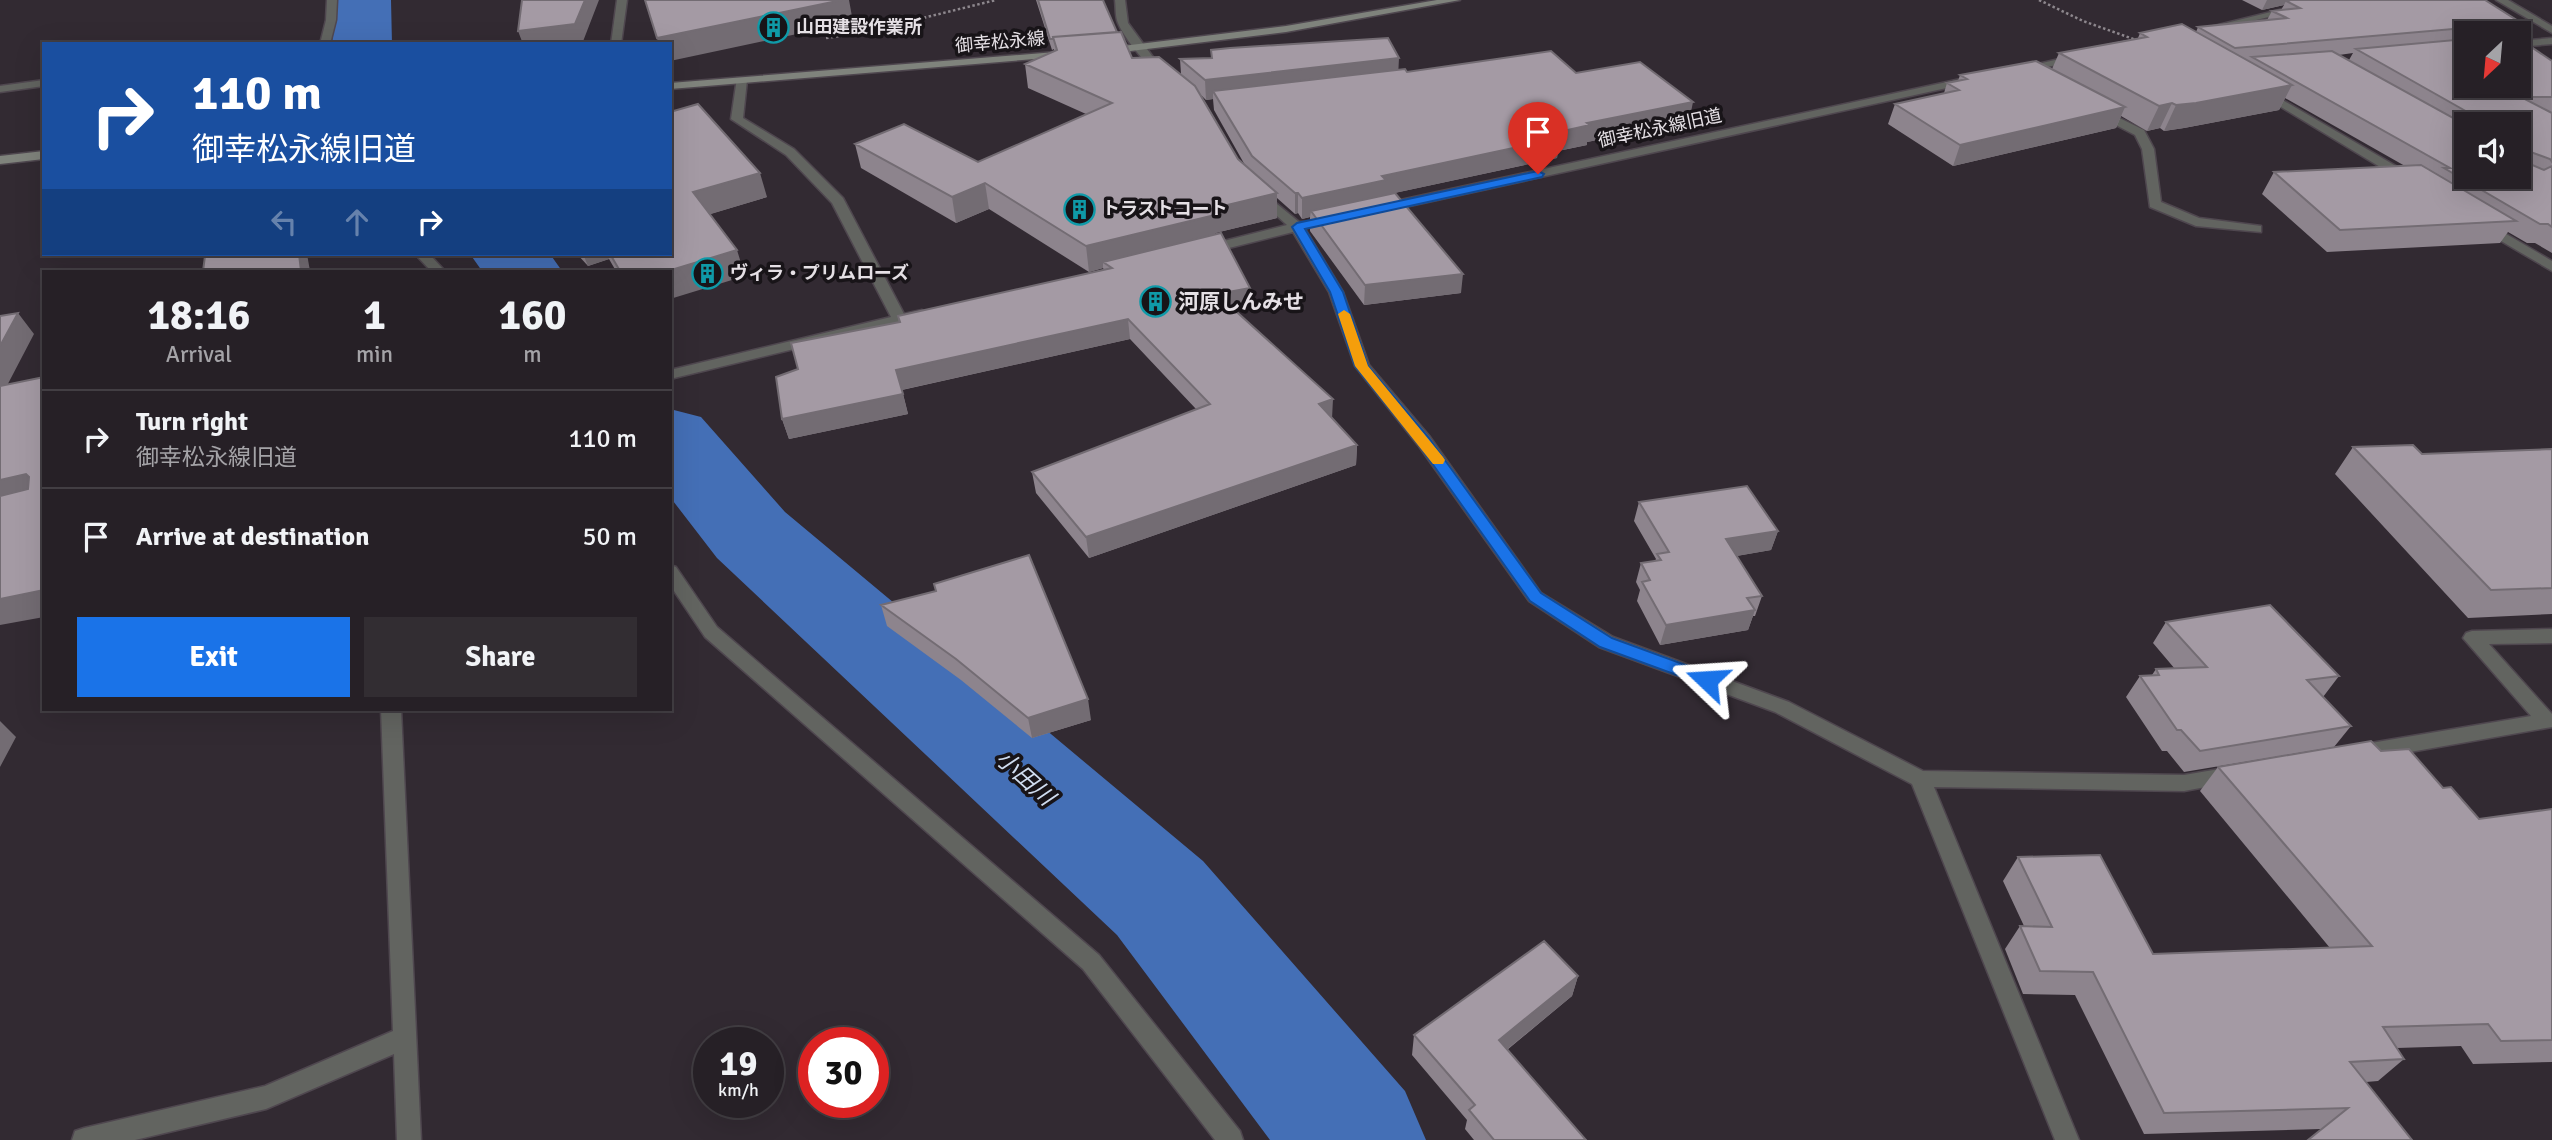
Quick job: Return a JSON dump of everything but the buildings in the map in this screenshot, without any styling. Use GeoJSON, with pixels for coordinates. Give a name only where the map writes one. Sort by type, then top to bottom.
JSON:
{"type":"FeatureCollection","features":[{"type":"Feature","properties":{"kind":"main road"},"geometry":{"type":"LineString","coordinates":[[1089,52],[1286,29],[1455,0]]}},
{"type":"Feature","properties":{"kind":"main road","name":"御幸松永線"},"geometry":{"type":"LineString","coordinates":[[672,86],[1077,53]]}},
{"type":"Feature","properties":{"kind":"main road"},"geometry":{"type":"LineString","coordinates":[[0,160],[42,155]]}},
{"type":"Feature","properties":{"kind":"street"},"geometry":{"type":"LineString","coordinates":[[326,42],[332,0]]}},
{"type":"Feature","properties":{"kind":"street"},"geometry":{"type":"LineString","coordinates":[[616,42],[622,0]]}},
{"type":"Feature","properties":{"kind":"street"},"geometry":{"type":"LineString","coordinates":[[1120,0],[1123,23],[1154,66],[1174,82]]}},
{"type":"Feature","properties":{"kind":"street"},"geometry":{"type":"LineString","coordinates":[[2147,43],[2333,0]]}},
{"type":"Feature","properties":{"kind":"street"},"geometry":{"type":"LineString","coordinates":[[2501,0],[2552,30]]}},
{"type":"Feature","properties":{"kind":"street"},"geometry":{"type":"LineString","coordinates":[[2531,43],[2552,41]]}},
{"type":"Feature","properties":{"kind":"street"},"geometry":{"type":"LineString","coordinates":[[2006,72],[2096,54]]}},
{"type":"Feature","properties":{"kind":"street"},"geometry":{"type":"LineString","coordinates":[[2020,69],[2044,82]]}},
{"type":"Feature","properties":{"kind":"street","name":"御幸松永線旧道"},"geometry":{"type":"LineString","coordinates":[[1366,212],[1979,78]]}},
{"type":"Feature","properties":{"kind":"street"},"geometry":{"type":"LineString","coordinates":[[741,80],[737,119],[790,152],[838,201],[899,319]]}},
{"type":"Feature","properties":{"kind":"street"},"geometry":{"type":"LineString","coordinates":[[0,89],[42,83]]}},
{"type":"Feature","properties":{"kind":"street"},"geometry":{"type":"LineString","coordinates":[[2250,84],[2426,189]]}},
{"type":"Feature","properties":{"kind":"street"},"geometry":{"type":"LineString","coordinates":[[2080,101],[2140,133],[2148,149],[2155,204],[2196,222],[2256,229]]}},
{"type":"Feature","properties":{"kind":"street"},"geometry":{"type":"LineString","coordinates":[[1254,188],[1304,225],[1336,292],[1362,366],[1424,441],[1535,597],[1606,642],[1782,707],[1920,779],[2184,783],[2251,771]]}},
{"type":"Feature","properties":{"kind":"street"},"geometry":{"type":"LineString","coordinates":[[2472,218],[2552,268]]}},
{"type":"Feature","properties":{"kind":"street"},"geometry":{"type":"LineString","coordinates":[[1192,254],[1304,225]]}},
{"type":"Feature","properties":{"kind":"street"},"geometry":{"type":"LineString","coordinates":[[424,256],[437,270]]}},
{"type":"Feature","properties":{"kind":"street"},"geometry":{"type":"LineString","coordinates":[[672,375],[939,310]]}},
{"type":"Feature","properties":{"kind":"street"},"geometry":{"type":"LineString","coordinates":[[672,574],[711,632],[1091,962],[1231,1140]]}},
{"type":"Feature","properties":{"kind":"street"},"geometry":{"type":"LineString","coordinates":[[2345,755],[2547,721],[2472,638],[2552,636]]}},
{"type":"Feature","properties":{"kind":"street"},"geometry":{"type":"LineString","coordinates":[[391,711],[409,1140]]}},
{"type":"Feature","properties":{"kind":"street"},"geometry":{"type":"LineString","coordinates":[[1920,779],[2067,1140]]}},
{"type":"Feature","properties":{"kind":"street"},"geometry":{"type":"LineString","coordinates":[[84,1140],[266,1097],[406,1037]]}},
{"type":"Feature","properties":{"kind":"path"},"geometry":{"type":"LineString","coordinates":[[821,39],[862,33],[996,0]]}},
{"type":"Feature","properties":{"kind":"path"},"geometry":{"type":"LineString","coordinates":[[2039,0],[2083,21],[2147,43]]}},
{"type":"Feature","properties":{"kind":"waterway","name":"小田川"},"geometry":{"type":"LineString","coordinates":[[362,42],[363,0]]}},
{"type":"Feature","properties":{"kind":"waterway","name":"小田川"},"geometry":{"type":"LineString","coordinates":[[509,256],[523,270]]}},
{"type":"Feature","properties":{"kind":"waterway","name":"小田川"},"geometry":{"type":"LineString","coordinates":[[672,439],[751,535],[1160,898],[1356,1140]]}},
{"type":"Feature","properties":{"kind":"slow traffic"},"geometry":{"type":"LineString","coordinates":[[1344,314],[1362,366],[1438,460]]}},
{"type":"Feature","properties":{"kind":"place","name":"山田建設作業所"},"geometry":{"type":"Point","coordinates":[773,27]}},
{"type":"Feature","properties":{"kind":"place","name":"トラストコート"},"geometry":{"type":"Point","coordinates":[1079,209]}},
{"type":"Feature","properties":{"kind":"place","name":"ヴィラ・プリムローズ"},"geometry":{"type":"Point","coordinates":[707,273]}},
{"type":"Feature","properties":{"kind":"place","name":"河原しんみせ"},"geometry":{"type":"Point","coordinates":[1155,302]}},
{"type":"Feature","properties":{"kind":"route"},"geometry":{"type":"LineString","coordinates":[[1538,174],[1297,227],[1336,292],[1362,366],[1424,441],[1535,597],[1606,642],[1707,680]]}}]}
